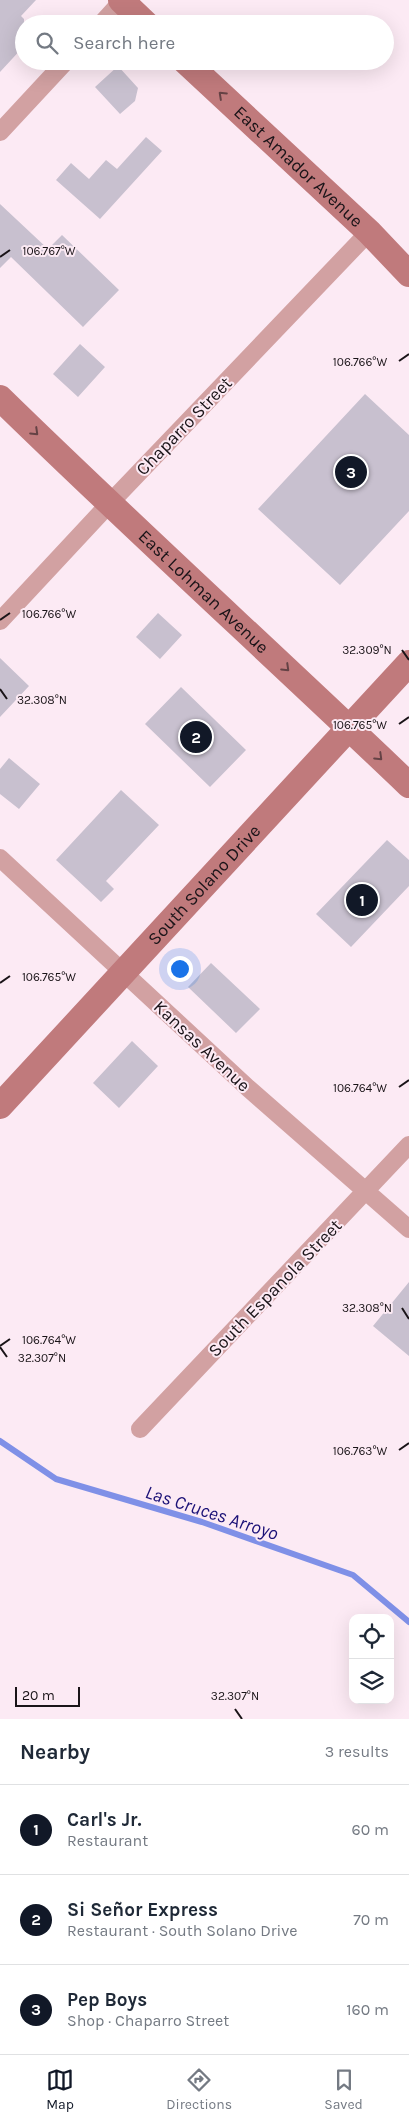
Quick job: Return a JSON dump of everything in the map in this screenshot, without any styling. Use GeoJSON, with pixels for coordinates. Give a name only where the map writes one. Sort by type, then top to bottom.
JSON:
{"type":"FeatureCollection","features":[{"type":"Feature","properties":{"kind":"main road"},"geometry":{"type":"LineString","coordinates":[[121,1],[136,15]]}},
{"type":"Feature","properties":{"kind":"main road","name":"East Amador Avenue"},"geometry":{"type":"LineString","coordinates":[[195,70],[369,232],[409,274]]}},
{"type":"Feature","properties":{"kind":"main road","name":"East Lohman Avenue"},"geometry":{"type":"LineString","coordinates":[[0,398],[109,504],[175,563],[409,785]]}},
{"type":"Feature","properties":{"kind":"main road","name":"South Solano Drive"},"geometry":{"type":"LineString","coordinates":[[0,1106],[409,663]]}},
{"type":"Feature","properties":{"kind":"street"},"geometry":{"type":"LineString","coordinates":[[109,15],[121,1]]}},
{"type":"Feature","properties":{"kind":"street"},"geometry":{"type":"LineString","coordinates":[[0,132],[58,70]]}},
{"type":"Feature","properties":{"kind":"street","name":"Chaparro Street"},"geometry":{"type":"LineString","coordinates":[[0,621],[369,232]]}},
{"type":"Feature","properties":{"kind":"street","name":"Kansas Avenue"},"geometry":{"type":"LineString","coordinates":[[0,858],[248,1088],[409,1228]]}},
{"type":"Feature","properties":{"kind":"street","name":"South Espanola Street"},"geometry":{"type":"LineString","coordinates":[[140,1430],[409,1145]]}},
{"type":"Feature","properties":{"kind":"building"},"geometry":{"type":"Polygon","coordinates":[[[0,0],[36,0],[22,15],[15,15],[15,56],[0,72],[0,0]]]}},
{"type":"Feature","properties":{"kind":"building"},"geometry":{"type":"Polygon","coordinates":[[[114,70],[122,70],[138,88],[135,101],[120,114],[95,87],[114,70]]]}},
{"type":"Feature","properties":{"kind":"building"},"geometry":{"type":"Polygon","coordinates":[[[146,137],[162,151],[100,219],[56,180],[71,163],[89,179],[106,160],[117,169],[146,137]]]}},
{"type":"Feature","properties":{"kind":"building"},"geometry":{"type":"Polygon","coordinates":[[[0,204],[48,249],[62,235],[119,290],[83,327],[11,257],[0,268],[0,204]]]}},
{"type":"Feature","properties":{"kind":"building"},"geometry":{"type":"Polygon","coordinates":[[[80,344],[105,367],[78,397],[53,374],[80,344]]]}},
{"type":"Feature","properties":{"kind":"building"},"geometry":{"type":"Polygon","coordinates":[[[365,394],[409,435],[409,511],[340,585],[258,509],[365,394]]]}},
{"type":"Feature","properties":{"kind":"building"},"geometry":{"type":"Polygon","coordinates":[[[158,613],[182,635],[160,659],[136,637],[158,613]]]}},
{"type":"Feature","properties":{"kind":"building"},"geometry":{"type":"Polygon","coordinates":[[[0,658],[29,686],[0,717],[0,658]]]}},
{"type":"Feature","properties":{"kind":"building"},"geometry":{"type":"Polygon","coordinates":[[[181,687],[246,750],[210,787],[145,724],[181,687]]]}},
{"type":"Feature","properties":{"kind":"building"},"geometry":{"type":"Polygon","coordinates":[[[9,758],[40,784],[19,809],[0,794],[0,769],[9,758]]]}},
{"type":"Feature","properties":{"kind":"building"},"geometry":{"type":"Polygon","coordinates":[[[121,790],[159,825],[106,881],[114,889],[101,902],[56,860],[121,790]]]}},
{"type":"Feature","properties":{"kind":"building"},"geometry":{"type":"Polygon","coordinates":[[[387,840],[409,860],[409,886],[351,947],[316,914],[387,840]]]}},
{"type":"Feature","properties":{"kind":"building"},"geometry":{"type":"Polygon","coordinates":[[[211,963],[260,1009],[236,1033],[188,987],[211,963]]]}},
{"type":"Feature","properties":{"kind":"building"},"geometry":{"type":"Polygon","coordinates":[[[132,1041],[158,1066],[119,1108],[93,1083],[132,1041]]]}},
{"type":"Feature","properties":{"kind":"building"},"geometry":{"type":"Polygon","coordinates":[[[409,1282],[409,1356],[373,1326],[409,1282]]]}},
{"type":"Feature","properties":{"kind":"waterway","name":"Las Cruces Arroyo"},"geometry":{"type":"LineString","coordinates":[[0,1441],[56,1479],[202,1522],[353,1575],[409,1622]]}},
{"type":"Feature","properties":{"kind":"place","name":"Pep Boys"},"geometry":{"type":"Point","coordinates":[351,472]}},
{"type":"Feature","properties":{"kind":"place","name":"Si Señor Express"},"geometry":{"type":"Point","coordinates":[196,737]}},
{"type":"Feature","properties":{"kind":"place","name":"Carl's Jr."},"geometry":{"type":"Point","coordinates":[362,900]}}]}
